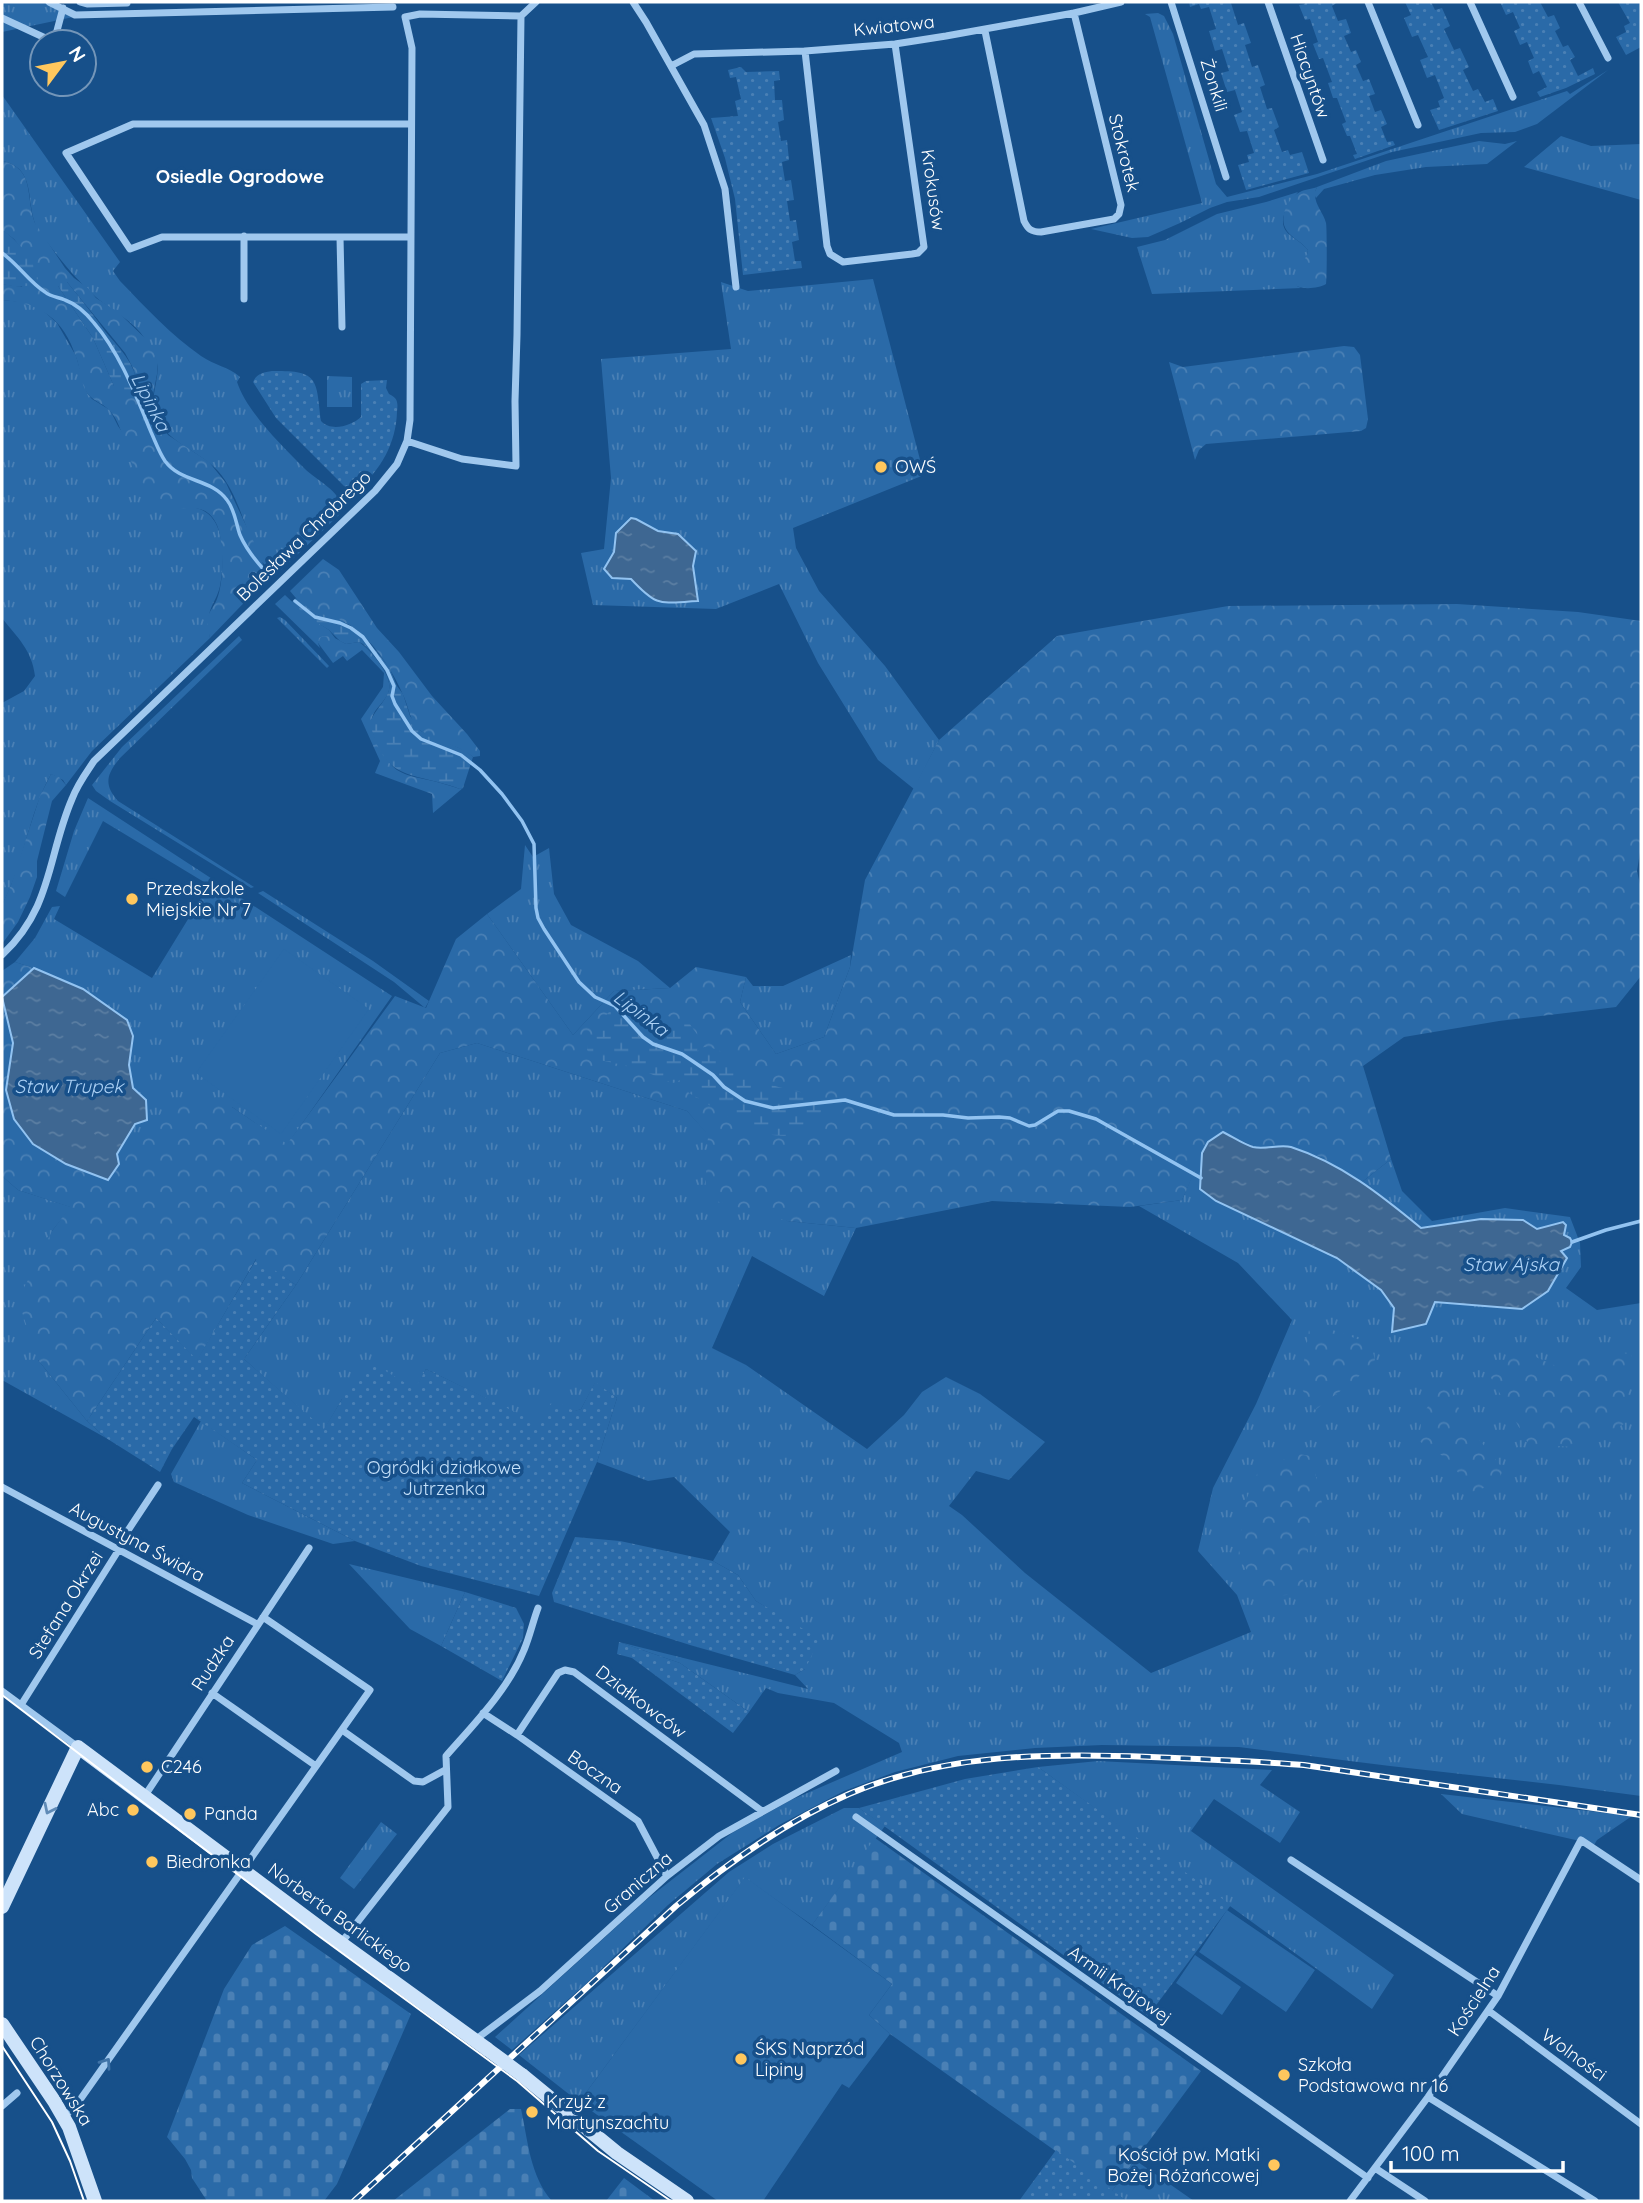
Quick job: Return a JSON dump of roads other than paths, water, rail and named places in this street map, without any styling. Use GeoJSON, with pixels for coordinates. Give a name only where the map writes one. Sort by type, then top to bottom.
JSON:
{"type":"FeatureCollection","features":[{"type":"Feature","properties":{"kind":"street"},"geometry":{"type":"LineString","coordinates":[[49,2],[75,15],[391,4],[405,17],[420,14],[521,16],[536,2]]}},
{"type":"Feature","properties":{"kind":"street"},"geometry":{"type":"LineString","coordinates":[[633,2],[704,125],[724,189],[736,287]]}},
{"type":"Feature","properties":{"kind":"street","name":"Kwiatowa"},"geometry":{"type":"LineString","coordinates":[[671,66],[694,54],[806,51],[895,44],[985,31],[1121,2]]}},
{"type":"Feature","properties":{"kind":"street","name":"Żonkili"},"geometry":{"type":"LineString","coordinates":[[1171,2],[1226,177]]}},
{"type":"Feature","properties":{"kind":"street","name":"Hiacyntów"},"geometry":{"type":"LineString","coordinates":[[1268,2],[1323,160]]}},
{"type":"Feature","properties":{"kind":"street"},"geometry":{"type":"LineString","coordinates":[[1368,2],[1418,125]]}},
{"type":"Feature","properties":{"kind":"street"},"geometry":{"type":"LineString","coordinates":[[1470,2],[1513,97]]}},
{"type":"Feature","properties":{"kind":"street"},"geometry":{"type":"LineString","coordinates":[[1579,2],[1608,58]]}},
{"type":"Feature","properties":{"kind":"street"},"geometry":{"type":"LineString","coordinates":[[85,3],[126,3]]}},
{"type":"Feature","properties":{"kind":"street"},"geometry":{"type":"LineString","coordinates":[[2,18],[54,42],[63,8]]}},
{"type":"Feature","properties":{"kind":"street","name":"Stokrotek"},"geometry":{"type":"LineString","coordinates":[[985,31],[1027,228],[1041,232],[1114,219],[1119,214],[1121,205],[1073,13]]}},
{"type":"Feature","properties":{"kind":"street"},"geometry":{"type":"LineString","coordinates":[[407,441],[462,459],[516,466],[514,401],[521,16]]}},
{"type":"Feature","properties":{"kind":"street","name":"Bolesława Chrobrego"},"geometry":{"type":"LineString","coordinates":[[2,955],[22,934],[37,909],[72,799],[94,761],[374,491],[397,464],[407,441],[411,383],[412,48],[405,17]]}},
{"type":"Feature","properties":{"kind":"street","name":"Krokusów"},"geometry":{"type":"LineString","coordinates":[[806,51],[827,246],[830,254],[843,262],[918,253],[924,247],[895,44]]}},
{"type":"Feature","properties":{"kind":"street"},"geometry":{"type":"LineString","coordinates":[[410,124],[133,124],[66,153],[130,249],[162,237],[410,237]]}},
{"type":"Feature","properties":{"kind":"street"},"geometry":{"type":"LineString","coordinates":[[244,236],[244,299]]}},
{"type":"Feature","properties":{"kind":"street"},"geometry":{"type":"LineString","coordinates":[[340,237],[342,327]]}},
{"type":"Feature","properties":{"kind":"street","name":"Stefana Okrzei"},"geometry":{"type":"LineString","coordinates":[[21,1705],[158,1485]]}},
{"type":"Feature","properties":{"kind":"street","name":"Augustyna Świdra"},"geometry":{"type":"LineString","coordinates":[[2,1487],[257,1624]]}},
{"type":"Feature","properties":{"kind":"street","name":"Rudzka"},"geometry":{"type":"LineString","coordinates":[[144,1797],[309,1548]]}},
{"type":"Feature","properties":{"kind":"street"},"geometry":{"type":"LineString","coordinates":[[341,1944],[448,1807],[446,1756],[512,1672],[524,1650],[538,1608]]}},
{"type":"Feature","properties":{"kind":"street"},"geometry":{"type":"LineString","coordinates":[[64,2117],[77,2104],[370,1690],[263,1617]]}},
{"type":"Feature","properties":{"kind":"street","name":"Działkowców"},"geometry":{"type":"LineString","coordinates":[[517,1735],[558,1674],[565,1670],[574,1672],[762,1811]]}},
{"type":"Feature","properties":{"kind":"street","name":"Norberta Barlickiego"},"geometry":{"type":"LineString","coordinates":[[2,1691],[341,1944],[522,2075],[598,2139],[687,2201]]}},
{"type":"Feature","properties":{"kind":"street"},"geometry":{"type":"LineString","coordinates":[[212,1693],[316,1766]]}},
{"type":"Feature","properties":{"kind":"street","name":"Boczna"},"geometry":{"type":"LineString","coordinates":[[482,1713],[638,1821],[667,1876]]}},
{"type":"Feature","properties":{"kind":"street"},"geometry":{"type":"LineString","coordinates":[[342,1730],[414,1781],[423,1782],[445,1770]]}},
{"type":"Feature","properties":{"kind":"street"},"geometry":{"type":"LineString","coordinates":[[2,1907],[78,1747]]}},
{"type":"Feature","properties":{"kind":"street","name":"Graniczna"},"geometry":{"type":"LineString","coordinates":[[481,2045],[667,1876],[719,1836],[836,1771]]}},
{"type":"Feature","properties":{"kind":"street","name":"Armii Krajowej"},"geometry":{"type":"LineString","coordinates":[[856,1816],[1368,2178]]}},
{"type":"Feature","properties":{"kind":"street","name":"Kościelna"},"geometry":{"type":"LineString","coordinates":[[1350,2201],[1489,2011],[1581,1840],[1641,1881]]}},
{"type":"Feature","properties":{"kind":"street"},"geometry":{"type":"LineString","coordinates":[[1291,1860],[1498,1996]]}},
{"type":"Feature","properties":{"kind":"street","name":"Wolności"},"geometry":{"type":"LineString","coordinates":[[1489,2011],[1641,2124]]}},
{"type":"Feature","properties":{"kind":"street","name":"Chorzowska"},"geometry":{"type":"LineString","coordinates":[[2,2024],[74,2136],[95,2201]]}},
{"type":"Feature","properties":{"kind":"street"},"geometry":{"type":"LineString","coordinates":[[2,2106],[17,2093]]}},
{"type":"Feature","properties":{"kind":"street"},"geometry":{"type":"LineString","coordinates":[[1428,2096],[1595,2201]]}},
{"type":"Feature","properties":{"kind":"street"},"geometry":{"type":"LineString","coordinates":[[1376,2168],[1425,2201]]}},
{"type":"Feature","properties":{"kind":"water"},"geometry":{"type":"Polygon","coordinates":[[[631,518],[658,531],[678,534],[696,551],[693,566],[698,601],[660,602],[631,579],[612,578],[604,569],[614,552],[616,533],[631,518]]]}},
{"type":"Feature","properties":{"kind":"water","name":"Staw Trupek"},"geometry":{"type":"Polygon","coordinates":[[[34,968],[83,989],[127,1020],[133,1036],[129,1065],[133,1088],[146,1100],[147,1120],[135,1124],[117,1154],[119,1164],[108,1180],[66,1164],[33,1144],[14,1119],[6,1090],[13,1043],[2,997],[34,968]]]}},
{"type":"Feature","properties":{"kind":"water","name":"Staw Ajska"},"geometry":{"type":"Polygon","coordinates":[[[1223,1132],[1253,1147],[1291,1147],[1327,1162],[1375,1192],[1421,1228],[1481,1219],[1523,1220],[1537,1229],[1563,1222],[1566,1225],[1564,1235],[1572,1242],[1570,1247],[1561,1251],[1567,1258],[1548,1291],[1522,1309],[1435,1302],[1426,1324],[1392,1332],[1394,1308],[1381,1290],[1337,1258],[1216,1201],[1200,1189],[1202,1153],[1208,1142],[1223,1132]]]}},
{"type":"Feature","properties":{"kind":"waterway","name":"Lipinka"},"geometry":{"type":"LineString","coordinates":[[2,253],[39,288],[73,304],[91,320],[120,361],[165,461],[179,473],[213,488],[227,500],[242,540],[265,571]]}},
{"type":"Feature","properties":{"kind":"waterway","name":"Lipinka"},"geometry":{"type":"LineString","coordinates":[[295,601],[315,617],[340,623],[363,637],[387,670],[394,686],[392,696],[395,704],[412,731],[421,739],[461,755],[480,770],[502,794],[522,821],[534,844],[536,908],[544,929],[579,982],[595,997],[615,1006],[643,1037],[653,1044],[682,1054],[745,1101],[773,1108],[845,1100],[894,1115],[999,1117],[1010,1118],[1029,1126],[1058,1111],[1069,1111],[1096,1119],[1201,1178]]}},
{"type":"Feature","properties":{"kind":"waterway","name":"Lipinka"},"geometry":{"type":"LineString","coordinates":[[1572,1242],[1641,1221]]}},
{"type":"Feature","properties":{"kind":"tram line"},"geometry":{"type":"LineString","coordinates":[[2,1695],[316,1934],[517,2081],[598,2151],[671,2201]]}},
{"type":"Feature","properties":{"kind":"tram line"},"geometry":{"type":"LineString","coordinates":[[2,2046],[52,2122],[84,2201]]}},
{"type":"Feature","properties":{"kind":"railway"},"geometry":{"type":"LineString","coordinates":[[354,2201],[696,1890],[758,1844],[802,1817],[885,1780],[960,1763],[1036,1756],[1208,1759],[1304,1765],[1641,1815]]}},
{"type":"Feature","properties":{"kind":"place","name":"OWŚ"},"geometry":{"type":"Point","coordinates":[881,467]}},
{"type":"Feature","properties":{"kind":"place","name":"Przedszkole Miejskie Nr 7"},"geometry":{"type":"Point","coordinates":[132,899]}},
{"type":"Feature","properties":{"kind":"place","name":"C246"},"geometry":{"type":"Point","coordinates":[147,1767]}},
{"type":"Feature","properties":{"kind":"place","name":"Abc"},"geometry":{"type":"Point","coordinates":[133,1810]}},
{"type":"Feature","properties":{"kind":"place","name":"Panda"},"geometry":{"type":"Point","coordinates":[190,1814]}},
{"type":"Feature","properties":{"kind":"place","name":"Biedronka"},"geometry":{"type":"Point","coordinates":[152,1862]}},
{"type":"Feature","properties":{"kind":"place","name":"ŚKS Naprzód Lipiny"},"geometry":{"type":"Point","coordinates":[741,2059]}},
{"type":"Feature","properties":{"kind":"place","name":"Szkoła Podstawowa nr 16"},"geometry":{"type":"Point","coordinates":[1284,2075]}},
{"type":"Feature","properties":{"kind":"place","name":"Krzyż z Martynszachtu"},"geometry":{"type":"Point","coordinates":[532,2112]}},
{"type":"Feature","properties":{"kind":"place","name":"Kościół pw. Matki Bożej Różańcowej"},"geometry":{"type":"Point","coordinates":[1274,2165]}},
{"type":"Feature","properties":{"kind":"district","name":"Osiedle Ogrodowe"},"geometry":{"type":"Point","coordinates":[240,176]}},
{"type":"Feature","properties":{"kind":"park label","name":"Ogródki działkowe Jutrzenka"},"geometry":{"type":"Point","coordinates":[444,1478]}}]}
